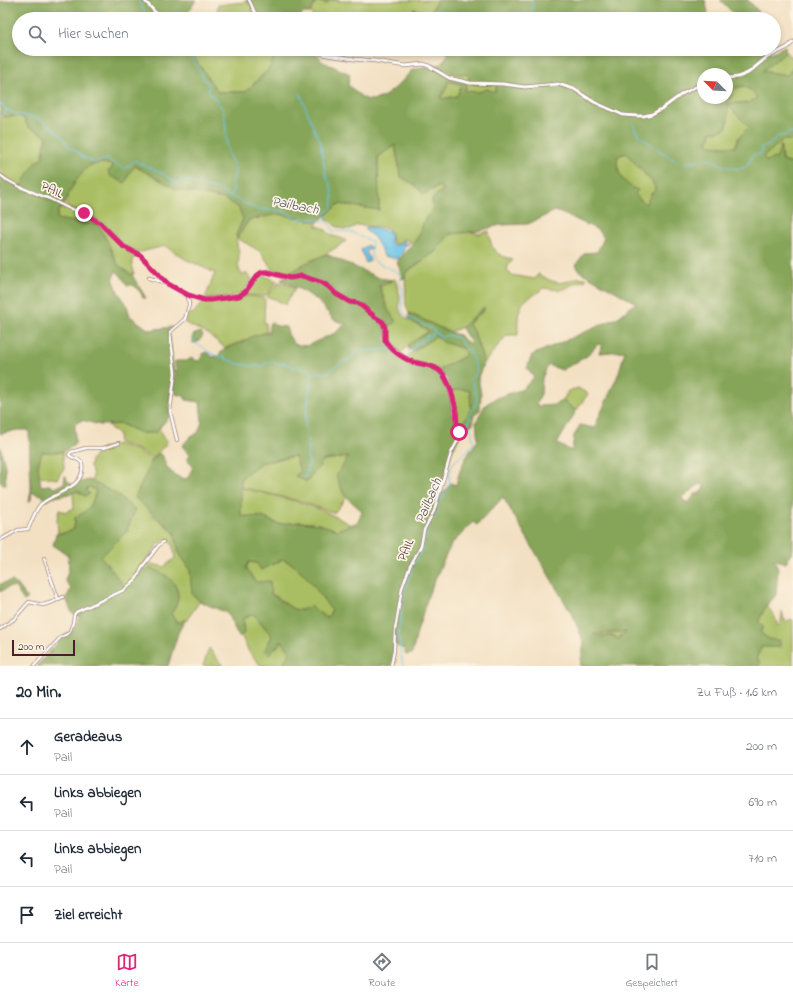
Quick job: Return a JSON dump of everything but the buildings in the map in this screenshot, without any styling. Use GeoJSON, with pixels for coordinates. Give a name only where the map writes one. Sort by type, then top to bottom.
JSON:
{"type":"FeatureCollection","features":[{"type":"Feature","properties":{"kind":"street"},"geometry":{"type":"LineString","coordinates":[[144,0],[155,12]]}},
{"type":"Feature","properties":{"kind":"street"},"geometry":{"type":"LineString","coordinates":[[249,0],[254,12]]}},
{"type":"Feature","properties":{"kind":"street"},"geometry":{"type":"LineString","coordinates":[[781,50],[793,42]]}},
{"type":"Feature","properties":{"kind":"street"},"geometry":{"type":"LineString","coordinates":[[334,56],[405,66],[423,64],[450,78],[470,83],[503,84],[524,87],[558,84],[574,89],[594,102],[623,114],[638,116],[644,116],[658,111],[682,94],[697,86]]}},
{"type":"Feature","properties":{"kind":"street"},"geometry":{"type":"LineString","coordinates":[[733,77],[748,73],[770,56]]}},
{"type":"Feature","properties":{"kind":"street","name":"PAIL"},"geometry":{"type":"LineString","coordinates":[[0,175],[16,185],[68,208],[84,213],[95,220],[124,247],[140,255],[168,284]]}},
{"type":"Feature","properties":{"kind":"street","name":"PAIL"},"geometry":{"type":"LineString","coordinates":[[148,278],[168,284],[188,295],[204,300],[239,296],[245,292],[256,277],[262,272],[267,272],[284,278],[302,276],[309,278],[329,287],[336,294],[350,302],[357,303],[362,306],[383,322],[385,328],[385,340],[393,349],[408,360],[432,366],[439,370],[444,376],[454,401],[460,438],[451,453],[434,511],[424,530],[421,546],[410,566],[402,588],[391,666]]}},
{"type":"Feature","properties":{"kind":"street"},"geometry":{"type":"LineString","coordinates":[[177,440],[170,411],[175,373],[170,332],[185,319],[189,306],[188,295]]}},
{"type":"Feature","properties":{"kind":"street"},"geometry":{"type":"LineString","coordinates":[[0,540],[18,530],[28,529],[40,505],[55,495],[68,490],[76,483],[82,470],[82,463],[79,460],[70,457],[69,455],[71,452],[86,448],[104,448],[119,443]]}},
{"type":"Feature","properties":{"kind":"street"},"geometry":{"type":"LineString","coordinates":[[34,666],[60,637],[69,633],[76,612],[124,590],[137,578],[142,567],[163,542]]}},
{"type":"Feature","properties":{"kind":"street"},"geometry":{"type":"LineString","coordinates":[[44,558],[58,599]]}},
{"type":"Feature","properties":{"kind":"street"},"geometry":{"type":"LineString","coordinates":[[0,629],[14,619],[29,602],[43,605],[63,597]]}},
{"type":"Feature","properties":{"kind":"green space"},"geometry":{"type":"Polygon","coordinates":[[[15,0],[196,0],[188,12],[12,12],[12,56],[193,56],[218,92],[245,92],[270,68],[274,56],[319,56],[321,61],[350,74],[348,85],[359,95],[366,99],[372,100],[379,99],[392,91],[412,70],[441,64],[447,56],[781,56],[762,71],[787,75],[793,68],[793,140],[783,140],[763,157],[766,161],[777,158],[781,145],[782,161],[793,164],[793,550],[786,563],[775,560],[778,570],[776,595],[766,606],[758,622],[763,626],[763,629],[760,630],[766,637],[774,640],[780,640],[780,647],[761,647],[756,659],[760,662],[759,666],[580,666],[584,643],[574,618],[503,497],[477,525],[473,522],[451,545],[428,596],[412,654],[406,655],[404,649],[397,646],[395,630],[395,646],[391,666],[285,666],[284,662],[290,652],[282,641],[269,654],[265,650],[272,636],[254,614],[242,619],[244,633],[239,637],[227,613],[201,602],[192,594],[190,569],[179,553],[174,532],[135,498],[152,460],[158,453],[163,456],[168,469],[178,477],[187,479],[193,467],[187,458],[190,455],[182,446],[191,436],[198,433],[202,422],[200,402],[186,400],[184,396],[176,394],[173,388],[176,375],[175,361],[186,361],[192,358],[197,361],[200,360],[203,354],[207,352],[213,357],[218,356],[225,348],[241,343],[253,336],[269,332],[269,324],[271,322],[277,326],[286,327],[294,344],[306,346],[335,333],[346,324],[334,320],[317,300],[281,280],[302,265],[326,254],[379,278],[393,280],[379,285],[388,310],[396,322],[385,328],[385,340],[408,360],[432,366],[442,373],[453,401],[459,438],[451,453],[434,511],[425,529],[435,512],[438,499],[451,483],[456,485],[464,461],[478,440],[476,422],[485,405],[496,398],[523,389],[534,377],[527,368],[532,355],[617,318],[636,303],[579,271],[576,264],[585,253],[597,252],[604,238],[598,230],[555,211],[528,224],[500,225],[478,231],[450,234],[435,252],[405,273],[405,278],[401,279],[397,262],[418,237],[426,217],[433,210],[432,199],[443,190],[441,186],[423,194],[415,185],[401,177],[395,145],[378,157],[379,210],[339,204],[318,222],[279,214],[249,220],[237,238],[236,235],[243,219],[239,208],[224,199],[176,189],[135,166],[130,172],[125,183],[110,176],[108,171],[112,169],[112,165],[102,163],[90,165],[74,184],[68,194],[64,206],[22,187],[21,185],[37,161],[42,159],[47,136],[28,127],[23,117],[4,117],[0,113],[0,2],[15,0]],[[443,68],[435,69],[444,75],[467,82],[465,91],[479,92],[487,89],[495,92],[497,85],[472,84],[470,83],[468,74],[458,74],[443,68]],[[697,68],[697,104],[728,104],[727,127],[717,132],[711,131],[708,142],[711,145],[735,147],[739,137],[749,127],[729,107],[730,104],[748,103],[757,98],[752,91],[743,86],[736,88],[733,91],[733,68],[697,68]],[[448,81],[446,89],[441,97],[442,99],[457,96],[463,85],[448,81]],[[626,153],[618,156],[617,162],[621,177],[628,185],[638,190],[635,194],[646,204],[651,194],[656,189],[652,182],[626,153]],[[598,344],[587,356],[562,370],[548,365],[542,378],[541,394],[536,404],[538,406],[554,405],[563,400],[576,411],[557,444],[572,451],[574,436],[580,425],[594,428],[618,375],[625,351],[599,353],[602,345],[598,344]],[[295,456],[260,463],[241,478],[241,516],[262,517],[279,524],[300,522],[319,524],[337,530],[358,522],[362,511],[344,495],[336,476],[348,457],[324,460],[307,482],[295,476],[300,472],[295,456]],[[703,484],[695,487],[682,497],[685,502],[689,502],[695,494],[700,493],[704,487],[703,484]],[[283,559],[261,570],[257,563],[249,562],[246,568],[256,582],[270,581],[271,594],[293,609],[302,610],[310,606],[327,618],[332,611],[305,575],[291,563],[283,559]],[[626,632],[594,634],[593,636],[615,636],[619,639],[621,635],[626,632]]]}},
{"type":"Feature","properties":{"kind":"green space"},"geometry":{"type":"Polygon","coordinates":[[[246,0],[252,8],[253,12],[218,12],[218,5],[244,2],[246,0]]]}},
{"type":"Feature","properties":{"kind":"green space"},"geometry":{"type":"Polygon","coordinates":[[[246,0],[329,0],[327,4],[316,1],[310,12],[253,12],[252,8],[246,0]]]}},
{"type":"Feature","properties":{"kind":"green space"},"geometry":{"type":"Polygon","coordinates":[[[329,0],[437,0],[431,12],[420,12],[414,9],[413,12],[310,12],[316,1],[320,2],[329,0]]]}},
{"type":"Feature","properties":{"kind":"green space"},"geometry":{"type":"Polygon","coordinates":[[[437,0],[705,0],[708,12],[431,12],[437,0]]]}},
{"type":"Feature","properties":{"kind":"green space"},"geometry":{"type":"Polygon","coordinates":[[[720,0],[748,0],[758,11],[758,12],[732,12],[720,0]]]}},
{"type":"Feature","properties":{"kind":"green space"},"geometry":{"type":"Polygon","coordinates":[[[414,9],[420,12],[413,12],[414,9]]]}},
{"type":"Feature","properties":{"kind":"green space"},"geometry":{"type":"Polygon","coordinates":[[[785,46],[786,52],[781,56],[781,48],[785,46]]]}},
{"type":"Feature","properties":{"kind":"green space"},"geometry":{"type":"Polygon","coordinates":[[[786,52],[790,57],[793,55],[793,68],[787,75],[761,71],[781,56],[786,52]]]}},
{"type":"Feature","properties":{"kind":"green space"},"geometry":{"type":"Polygon","coordinates":[[[193,56],[274,56],[270,68],[245,92],[218,92],[193,56]]]}},
{"type":"Feature","properties":{"kind":"green space"},"geometry":{"type":"Polygon","coordinates":[[[443,68],[458,74],[468,74],[470,83],[497,84],[495,92],[487,89],[479,92],[465,91],[467,82],[449,78],[435,69],[443,68]]]}},
{"type":"Feature","properties":{"kind":"green space"},"geometry":{"type":"Polygon","coordinates":[[[448,81],[463,85],[457,96],[442,99],[441,97],[446,89],[448,81]]]}},
{"type":"Feature","properties":{"kind":"green space"},"geometry":{"type":"Polygon","coordinates":[[[743,86],[752,91],[757,98],[748,103],[733,103],[733,90],[743,86]]]}},
{"type":"Feature","properties":{"kind":"green space"},"geometry":{"type":"Polygon","coordinates":[[[728,104],[731,104],[749,127],[739,137],[735,148],[711,145],[708,143],[711,136],[711,131],[727,111],[728,104]]]}},
{"type":"Feature","properties":{"kind":"green space"},"geometry":{"type":"Polygon","coordinates":[[[0,113],[4,117],[23,117],[29,127],[47,136],[42,159],[37,162],[20,187],[3,176],[0,176],[0,113]]]}},
{"type":"Feature","properties":{"kind":"green space"},"geometry":{"type":"Polygon","coordinates":[[[783,140],[793,140],[793,164],[782,161],[780,147],[777,158],[765,161],[763,157],[783,140]]]}},
{"type":"Feature","properties":{"kind":"green space"},"geometry":{"type":"Polygon","coordinates":[[[395,145],[401,177],[415,185],[423,194],[441,186],[443,190],[432,199],[433,210],[426,217],[418,237],[413,243],[404,239],[397,244],[392,243],[391,233],[387,228],[357,225],[350,229],[343,229],[335,226],[327,219],[326,215],[339,204],[379,210],[378,157],[395,145]]]}},
{"type":"Feature","properties":{"kind":"green space"},"geometry":{"type":"Polygon","coordinates":[[[626,153],[652,182],[656,189],[646,204],[635,194],[637,190],[632,188],[624,181],[619,172],[617,162],[618,156],[626,153]]]}},
{"type":"Feature","properties":{"kind":"green space"},"geometry":{"type":"Polygon","coordinates":[[[102,163],[112,165],[112,169],[130,172],[135,166],[176,189],[224,199],[239,208],[243,219],[236,235],[237,237],[249,220],[279,214],[318,222],[316,226],[322,227],[333,236],[346,241],[326,254],[302,265],[293,272],[289,272],[272,269],[261,252],[237,238],[239,270],[243,275],[246,273],[252,279],[251,282],[241,294],[205,298],[215,273],[185,259],[165,246],[137,253],[125,246],[93,217],[68,208],[65,201],[79,177],[89,166],[102,163]]]}},
{"type":"Feature","properties":{"kind":"green space"},"geometry":{"type":"Polygon","coordinates":[[[0,177],[12,184],[43,196],[63,207],[63,209],[61,208],[58,211],[57,219],[98,224],[118,265],[132,275],[146,298],[143,298],[141,293],[133,285],[127,285],[116,271],[113,278],[118,292],[126,303],[130,316],[149,330],[172,327],[169,331],[174,375],[169,407],[170,416],[155,433],[141,433],[121,424],[100,425],[82,420],[75,424],[75,444],[63,452],[42,452],[38,466],[41,486],[49,485],[54,488],[64,483],[65,476],[67,481],[74,487],[81,482],[89,480],[115,493],[135,510],[126,532],[101,557],[127,589],[138,578],[142,569],[147,571],[149,568],[154,569],[170,578],[176,587],[178,599],[171,614],[178,623],[185,620],[178,633],[168,666],[37,666],[60,640],[76,626],[79,616],[72,613],[66,598],[71,589],[65,580],[69,569],[68,555],[53,545],[56,534],[74,529],[75,518],[84,513],[89,507],[96,491],[90,487],[87,488],[86,491],[90,494],[85,496],[77,491],[46,501],[41,494],[39,495],[32,492],[31,500],[29,502],[31,490],[29,430],[17,430],[0,434],[0,177]]]}},
{"type":"Feature","properties":{"kind":"green space"},"geometry":{"type":"Polygon","coordinates":[[[61,208],[79,211],[95,221],[123,246],[136,254],[132,264],[134,274],[132,275],[118,265],[98,224],[57,219],[58,211],[61,208]]]}},
{"type":"Feature","properties":{"kind":"green space"},"geometry":{"type":"Polygon","coordinates":[[[489,231],[491,243],[495,251],[502,256],[513,260],[508,266],[507,270],[511,275],[535,279],[538,274],[558,283],[575,278],[586,278],[586,280],[573,284],[565,289],[559,290],[543,288],[538,293],[527,299],[519,311],[518,335],[507,335],[484,363],[474,332],[469,325],[471,321],[484,310],[484,308],[463,327],[449,332],[409,313],[406,305],[405,273],[435,252],[449,234],[473,232],[478,234],[489,231]]]}},
{"type":"Feature","properties":{"kind":"green space"},"geometry":{"type":"Polygon","coordinates":[[[260,274],[277,281],[269,291],[270,292],[264,296],[244,295],[260,274]]]}},
{"type":"Feature","properties":{"kind":"green space"},"geometry":{"type":"Polygon","coordinates":[[[395,279],[400,296],[399,308],[401,313],[404,317],[429,331],[408,345],[401,354],[391,345],[387,337],[386,328],[396,322],[388,310],[380,287],[395,279]]]}},
{"type":"Feature","properties":{"kind":"green space"},"geometry":{"type":"Polygon","coordinates":[[[279,282],[295,288],[285,305],[275,299],[267,297],[279,282]]]}},
{"type":"Feature","properties":{"kind":"green space"},"geometry":{"type":"Polygon","coordinates":[[[249,296],[265,298],[264,323],[266,323],[267,332],[225,348],[208,334],[185,323],[188,313],[193,314],[204,300],[249,296]]]}},
{"type":"Feature","properties":{"kind":"green space"},"geometry":{"type":"Polygon","coordinates":[[[484,307],[484,310],[471,321],[469,325],[474,332],[484,363],[478,377],[481,394],[480,410],[474,415],[473,424],[461,430],[458,426],[470,411],[470,391],[463,389],[451,391],[447,379],[440,369],[465,356],[464,349],[443,342],[436,335],[412,351],[409,350],[408,345],[429,331],[409,319],[409,313],[449,332],[459,335],[469,344],[471,343],[462,328],[484,307]]]}},
{"type":"Feature","properties":{"kind":"green space"},"geometry":{"type":"Polygon","coordinates":[[[201,332],[203,336],[198,342],[193,343],[193,335],[201,332]]]}},
{"type":"Feature","properties":{"kind":"green space"},"geometry":{"type":"Polygon","coordinates":[[[435,335],[443,342],[464,349],[465,356],[439,370],[407,358],[435,335]]]}},
{"type":"Feature","properties":{"kind":"green space"},"geometry":{"type":"Polygon","coordinates":[[[578,388],[588,394],[576,411],[563,400],[568,391],[578,388]]]}},
{"type":"Feature","properties":{"kind":"green space"},"geometry":{"type":"Polygon","coordinates":[[[463,389],[470,391],[471,407],[469,414],[458,426],[455,403],[451,392],[463,389]]]}},
{"type":"Feature","properties":{"kind":"green space"},"geometry":{"type":"Polygon","coordinates":[[[121,424],[141,433],[155,433],[159,428],[164,439],[167,440],[167,443],[153,458],[118,442],[119,434],[113,431],[108,425],[121,424]]]}},
{"type":"Feature","properties":{"kind":"green space"},"geometry":{"type":"Polygon","coordinates":[[[118,444],[135,450],[152,459],[150,513],[174,532],[179,553],[190,569],[192,594],[200,601],[186,621],[184,620],[178,623],[171,614],[176,604],[147,571],[127,589],[101,557],[126,532],[135,510],[115,493],[92,482],[93,475],[90,466],[91,460],[100,449],[118,444]],[[164,540],[158,545],[145,562],[164,567],[175,558],[171,542],[164,540]]]}},
{"type":"Feature","properties":{"kind":"green space"},"geometry":{"type":"Polygon","coordinates":[[[0,446],[5,466],[6,485],[0,482],[0,446]]]}},
{"type":"Feature","properties":{"kind":"green space"},"geometry":{"type":"Polygon","coordinates":[[[42,452],[63,452],[64,468],[57,479],[39,476],[38,467],[42,452]]]}},
{"type":"Feature","properties":{"kind":"green space"},"geometry":{"type":"Polygon","coordinates":[[[296,456],[300,472],[295,476],[324,460],[349,457],[344,495],[347,497],[334,513],[303,502],[241,487],[241,478],[260,463],[296,456]]]}},
{"type":"Feature","properties":{"kind":"green space"},"geometry":{"type":"Polygon","coordinates":[[[90,487],[96,491],[93,500],[84,513],[75,518],[74,529],[64,533],[58,533],[57,519],[59,510],[66,512],[74,508],[73,493],[77,491],[82,494],[87,488],[90,487]]]}},
{"type":"Feature","properties":{"kind":"green space"},"geometry":{"type":"Polygon","coordinates":[[[241,488],[310,506],[335,516],[351,525],[337,530],[319,524],[300,522],[279,524],[262,517],[240,516],[241,488]]]}},
{"type":"Feature","properties":{"kind":"green space"},"geometry":{"type":"Polygon","coordinates":[[[283,559],[291,563],[305,575],[332,610],[327,618],[293,609],[256,582],[246,568],[249,562],[272,565],[283,559]]]}},
{"type":"Feature","properties":{"kind":"green space"},"geometry":{"type":"Polygon","coordinates":[[[13,581],[22,590],[27,599],[24,601],[15,587],[9,587],[0,592],[0,584],[13,581]]]}},
{"type":"Feature","properties":{"kind":"green space"},"geometry":{"type":"Polygon","coordinates":[[[766,605],[774,615],[778,626],[781,623],[782,611],[784,619],[787,621],[790,619],[793,620],[793,666],[759,666],[760,662],[756,659],[761,647],[779,647],[759,630],[759,621],[766,605]]]}},
{"type":"Feature","properties":{"kind":"green space"},"geometry":{"type":"Polygon","coordinates":[[[254,614],[272,636],[265,650],[277,647],[282,641],[290,652],[284,662],[285,666],[261,666],[249,652],[241,635],[244,633],[242,619],[254,614]]]}},
{"type":"Feature","properties":{"kind":"green space"},"geometry":{"type":"Polygon","coordinates":[[[626,632],[621,635],[619,639],[611,635],[593,637],[594,634],[626,632]]]}},
{"type":"Feature","properties":{"kind":"green space"},"geometry":{"type":"Polygon","coordinates":[[[209,648],[223,666],[203,666],[209,648]]]}},
{"type":"Feature","properties":{"kind":"water"},"geometry":{"type":"Polygon","coordinates":[[[368,227],[389,231],[391,238],[390,242],[392,245],[399,245],[403,240],[405,241],[403,244],[410,243],[402,247],[404,250],[398,259],[384,256],[375,239],[365,230],[368,227]]]}},
{"type":"Feature","properties":{"kind":"water"},"geometry":{"type":"Polygon","coordinates":[[[368,245],[371,248],[366,251],[370,261],[366,263],[361,249],[368,245]]]}},
{"type":"Feature","properties":{"kind":"waterway"},"geometry":{"type":"LineString","coordinates":[[138,0],[145,12]]}},
{"type":"Feature","properties":{"kind":"waterway"},"geometry":{"type":"LineString","coordinates":[[531,0],[533,6],[531,12]]}},
{"type":"Feature","properties":{"kind":"waterway"},"geometry":{"type":"LineString","coordinates":[[193,56],[194,60],[199,66],[198,69],[202,74],[202,77],[208,85],[208,91],[223,110],[228,152],[235,169],[231,196]]}},
{"type":"Feature","properties":{"kind":"waterway"},"geometry":{"type":"LineString","coordinates":[[300,93],[316,134],[320,140],[326,176],[330,183],[333,196],[332,208],[325,213]]}},
{"type":"Feature","properties":{"kind":"waterway","name":"Pailbach"},"geometry":{"type":"LineString","coordinates":[[0,103],[7,110],[18,115],[34,117],[43,121],[61,135],[69,147],[79,153],[82,157],[95,163],[107,159],[125,169],[135,160],[162,173],[178,184],[181,179],[216,189],[256,209],[284,211],[295,218],[327,222],[331,226],[332,231],[351,232],[372,242],[371,257],[378,263],[395,271],[402,277],[399,282],[403,294],[402,309],[405,315],[432,329],[441,338],[446,335],[456,337],[465,349],[470,351],[477,371],[471,379],[477,397],[476,403],[469,415],[470,418],[468,424],[472,431],[474,441],[472,446],[452,464],[449,476],[450,484],[437,505],[435,516],[428,526],[422,551],[414,563],[405,589],[398,635],[403,666]]}},
{"type":"Feature","properties":{"kind":"waterway"},"geometry":{"type":"LineString","coordinates":[[0,117],[7,110]]}},
{"type":"Feature","properties":{"kind":"waterway"},"geometry":{"type":"LineString","coordinates":[[633,123],[636,132],[678,162],[685,163],[712,159],[719,164],[737,169],[747,166],[753,155],[759,155],[762,152],[761,147],[768,146],[778,136],[784,136],[790,132],[793,133]]}},
{"type":"Feature","properties":{"kind":"waterway","name":"Pailbach"},"geometry":{"type":"LineString","coordinates":[[325,215],[327,222]]}},
{"type":"Feature","properties":{"kind":"waterway"},"geometry":{"type":"LineString","coordinates":[[406,357],[409,354],[409,351],[414,349],[415,344],[421,342],[422,339],[427,339],[426,336],[432,336],[434,333]]}},
{"type":"Feature","properties":{"kind":"waterway"},"geometry":{"type":"LineString","coordinates":[[192,338],[196,344],[203,347],[208,352],[224,357],[227,360],[237,364],[263,366],[265,362],[268,364],[270,361],[277,364],[284,362],[285,364],[291,365],[293,368],[297,366],[306,370]]}},
{"type":"Feature","properties":{"kind":"waterway"},"geometry":{"type":"LineString","coordinates":[[309,371],[314,374],[316,372],[328,373],[332,368],[345,360],[351,359],[357,351],[390,349],[403,359],[404,358]]}},
{"type":"Feature","properties":{"kind":"waterway"},"geometry":{"type":"LineString","coordinates":[[304,478],[309,465],[307,455],[309,451],[305,423],[312,373]]}},
{"type":"Feature","properties":{"kind":"route"},"geometry":{"type":"LineString","coordinates":[[84,213],[100,223],[124,247],[140,255],[168,284],[188,295],[204,300],[239,296],[245,292],[256,277],[262,272],[271,272],[284,278],[302,276],[323,283],[336,294],[352,303],[357,303],[383,322],[385,328],[385,340],[393,349],[408,360],[432,366],[442,373],[454,401],[459,432]]}}]}
